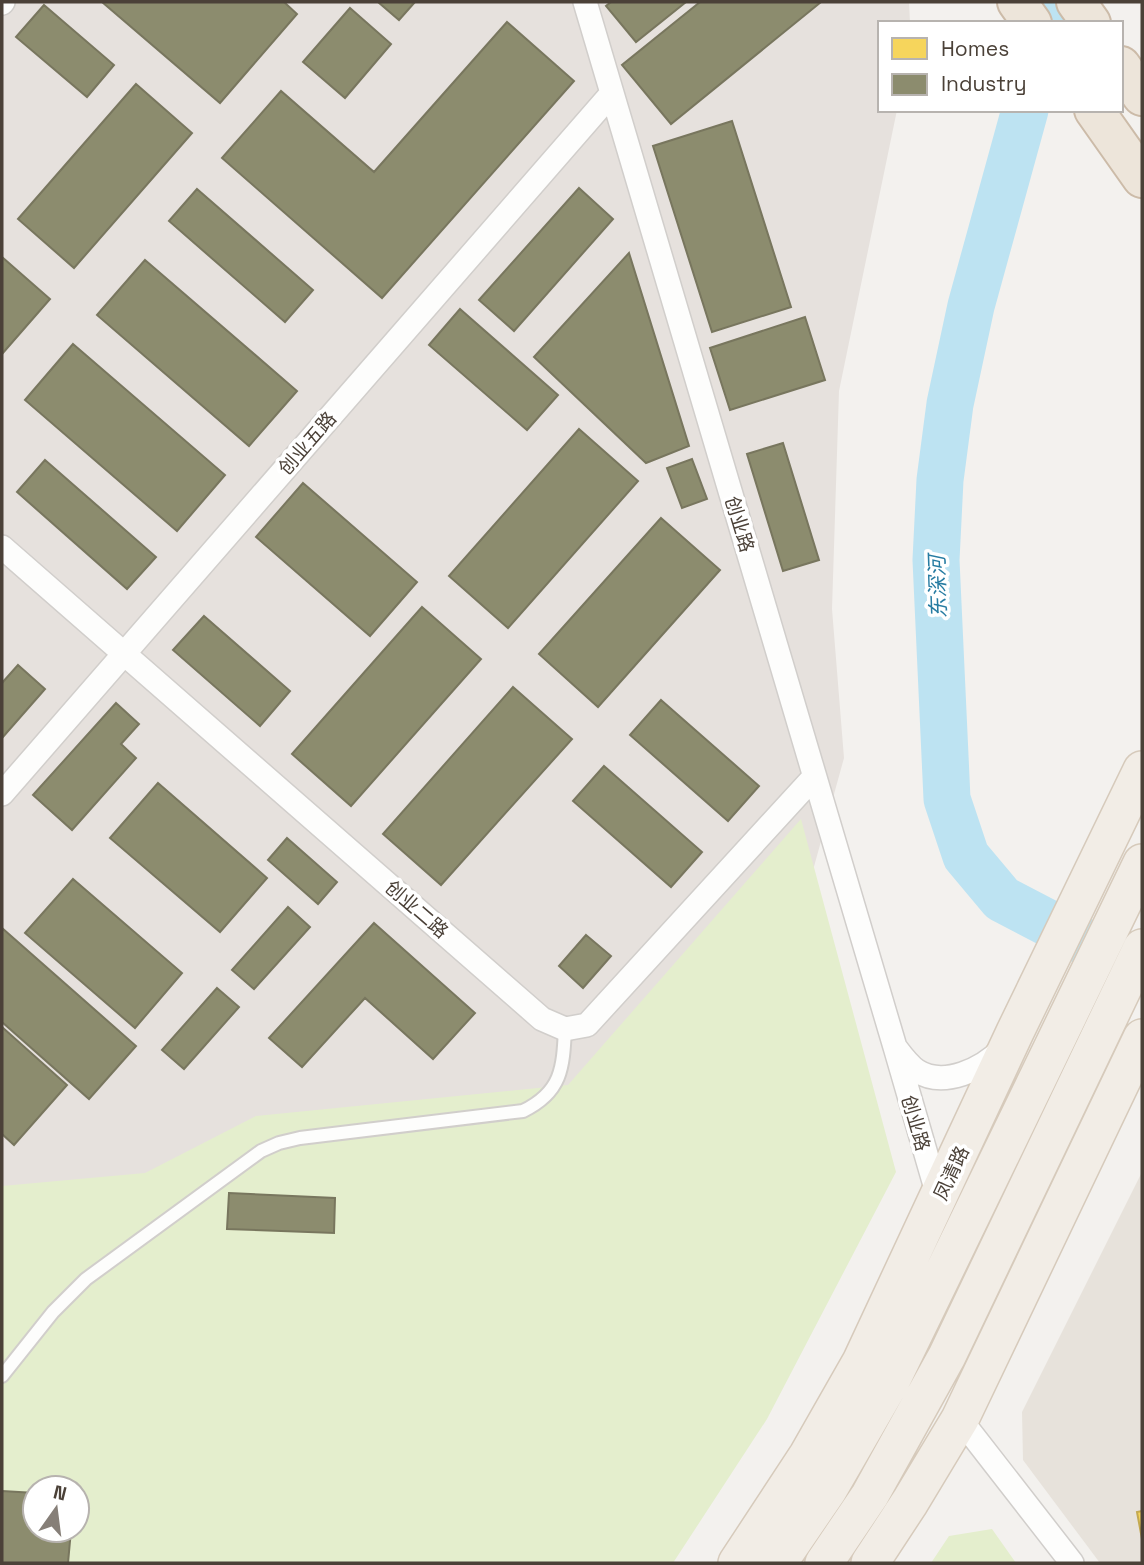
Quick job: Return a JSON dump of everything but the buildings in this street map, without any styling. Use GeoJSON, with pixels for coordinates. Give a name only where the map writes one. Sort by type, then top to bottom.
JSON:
{"type":"FeatureCollection","features":[{"type":"Feature","properties":{"kind":"highway"},"geometry":{"type":"LineString","coordinates":[[1017,2],[1031,21]]}},
{"type":"Feature","properties":{"kind":"highway"},"geometry":{"type":"LineString","coordinates":[[1076,2],[1090,21]]}},
{"type":"Feature","properties":{"kind":"highway"},"geometry":{"type":"LineString","coordinates":[[1095,112],[1133,164],[1142,200]]}},
{"type":"Feature","properties":{"kind":"main road","name":"凤清路"},"geometry":{"type":"LineString","coordinates":[[737,1563],[779,1502],[835,1410],[867,1350],[1015,1032],[1142,770]]}},
{"type":"Feature","properties":{"kind":"main road","name":"凤清路"},"geometry":{"type":"LineString","coordinates":[[778,1563],[828,1490],[891,1381],[1142,863]]}},
{"type":"Feature","properties":{"kind":"main road"},"geometry":{"type":"LineString","coordinates":[[824,1563],[870,1495],[910,1427],[982,1284],[1142,948]]}},
{"type":"Feature","properties":{"kind":"main road"},"geometry":{"type":"LineString","coordinates":[[870,1563],[960,1419],[1142,1038]]}},
{"type":"Feature","properties":{"kind":"street","name":"创业路"},"geometry":{"type":"LineString","coordinates":[[585,2],[939,1199]]}},
{"type":"Feature","properties":{"kind":"street","name":"创业五路"},"geometry":{"type":"LineString","coordinates":[[2,794],[612,93]]}},
{"type":"Feature","properties":{"kind":"street","name":"创业二路"},"geometry":{"type":"LineString","coordinates":[[2,547],[542,1019],[565,1029]]}},
{"type":"Feature","properties":{"kind":"street"},"geometry":{"type":"LineString","coordinates":[[565,1029],[587,1025],[814,776]]}},
{"type":"Feature","properties":{"kind":"street","name":"创业路"},"geometry":{"type":"LineString","coordinates":[[895,1047],[918,1072],[935,1077],[952,1076],[984,1065],[1015,1032]]}},
{"type":"Feature","properties":{"kind":"street"},"geometry":{"type":"LineString","coordinates":[[960,1419],[1072,1563]]}},
{"type":"Feature","properties":{"kind":"lane"},"geometry":{"type":"LineString","coordinates":[[2,1376],[53,1312],[86,1279],[261,1151],[300,1138],[523,1111],[548,1095],[556,1082],[563,1068],[565,1029]]}},
{"type":"Feature","properties":{"kind":"shaded area"},"geometry":{"type":"Polygon","coordinates":[[[2,2],[909,2],[910,21],[878,21],[878,112],[897,112],[839,391],[832,609],[844,758],[757,1073],[572,1340],[91,1528],[91,1474],[21,1474],[21,1544],[51,1544],[2,1563],[2,2]]]}},
{"type":"Feature","properties":{"kind":"shaded area"},"geometry":{"type":"Polygon","coordinates":[[[1142,1172],[1142,1563],[1100,1563],[1023,1460],[1022,1412],[1142,1172]]]}},
{"type":"Feature","properties":{"kind":"green space"},"geometry":{"type":"Polygon","coordinates":[[[801,819],[896,1172],[767,1419],[673,1563],[2,1563],[2,1186],[145,1173],[256,1116],[568,1085],[801,819]]]}},
{"type":"Feature","properties":{"kind":"green space"},"geometry":{"type":"Polygon","coordinates":[[[992,1529],[1016,1563],[931,1563],[949,1536],[992,1529]]]}},
{"type":"Feature","properties":{"kind":"waterway","name":"东深河"},"geometry":{"type":"LineString","coordinates":[[1049,21],[1054,2]]}},
{"type":"Feature","properties":{"kind":"waterway","name":"东深河"},"geometry":{"type":"LineString","coordinates":[[1024,112],[971,306],[950,404],[940,480],[936,560],[947,799],[966,856],[1002,899],[1142,972]]}}]}
